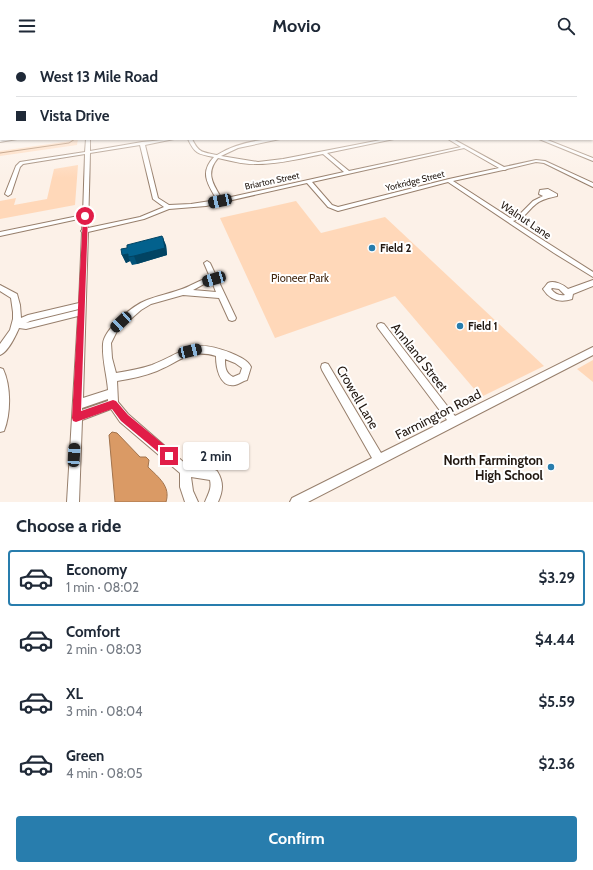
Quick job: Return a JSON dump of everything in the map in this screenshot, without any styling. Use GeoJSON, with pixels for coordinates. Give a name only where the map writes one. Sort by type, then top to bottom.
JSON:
{"type":"FeatureCollection","features":[{"type":"Feature","properties":{"kind":"street"},"geometry":{"type":"LineString","coordinates":[[72,502],[84,231],[90,140]]}},
{"type":"Feature","properties":{"kind":"street"},"geometry":{"type":"LineString","coordinates":[[8,194],[18,166],[22,163],[164,140]]}},
{"type":"Feature","properties":{"kind":"street"},"geometry":{"type":"LineString","coordinates":[[190,140],[195,149],[198,151],[217,157],[258,163],[282,160],[387,140]]}},
{"type":"Feature","properties":{"kind":"street"},"geometry":{"type":"LineString","coordinates":[[220,201],[209,179],[208,172],[210,166],[217,157],[238,147],[273,140]]}},
{"type":"Feature","properties":{"kind":"street"},"geometry":{"type":"LineString","coordinates":[[452,140],[505,169]]}},
{"type":"Feature","properties":{"kind":"street"},"geometry":{"type":"LineString","coordinates":[[543,140],[593,160]]}},
{"type":"Feature","properties":{"kind":"street"},"geometry":{"type":"LineString","coordinates":[[142,143],[156,199],[168,207]]}},
{"type":"Feature","properties":{"kind":"street","name":"Briarton Street"},"geometry":{"type":"LineString","coordinates":[[84,231],[156,214],[168,207],[191,206],[220,201],[465,147]]}},
{"type":"Feature","properties":{"kind":"street"},"geometry":{"type":"LineString","coordinates":[[324,152],[348,173]]}},
{"type":"Feature","properties":{"kind":"street","name":"Yorkridge Street"},"geometry":{"type":"LineString","coordinates":[[309,182],[330,206],[340,209],[449,180],[505,169],[536,161],[545,162],[593,185]]}},
{"type":"Feature","properties":{"kind":"street","name":"Walnut Lane"},"geometry":{"type":"LineString","coordinates":[[449,180],[593,275]]}},
{"type":"Feature","properties":{"kind":"street"},"geometry":{"type":"LineString","coordinates":[[509,220],[520,217],[530,206],[547,196]]}},
{"type":"Feature","properties":{"kind":"street"},"geometry":{"type":"LineString","coordinates":[[0,234],[85,216]]}},
{"type":"Feature","properties":{"kind":"street"},"geometry":{"type":"LineString","coordinates":[[207,263],[220,295],[232,318]]}},
{"type":"Feature","properties":{"kind":"street"},"geometry":{"type":"LineString","coordinates":[[211,502],[214,498],[217,486],[217,479],[213,475],[186,471],[124,418],[113,404],[112,378],[107,343],[114,329],[138,308],[149,302],[183,292],[202,282],[214,279]]}},
{"type":"Feature","properties":{"kind":"street"},"geometry":{"type":"LineString","coordinates":[[568,292],[593,283]]}},
{"type":"Feature","properties":{"kind":"street"},"geometry":{"type":"LineString","coordinates":[[0,288],[14,296],[18,307],[17,324],[0,351]]}},
{"type":"Feature","properties":{"kind":"street"},"geometry":{"type":"LineString","coordinates":[[183,292],[201,295],[220,295]]}},
{"type":"Feature","properties":{"kind":"street"},"geometry":{"type":"LineString","coordinates":[[17,324],[26,326],[81,308]]}},
{"type":"Feature","properties":{"kind":"street","name":"Annland Street"},"geometry":{"type":"LineString","coordinates":[[380,326],[454,422]]}},
{"type":"Feature","properties":{"kind":"street"},"geometry":{"type":"LineString","coordinates":[[112,378],[152,369],[190,351],[200,349],[220,355]]}},
{"type":"Feature","properties":{"kind":"street","name":"Farmington Road"},"geometry":{"type":"LineString","coordinates":[[296,502],[593,351]]}},
{"type":"Feature","properties":{"kind":"street","name":"Crowell Lane"},"geometry":{"type":"LineString","coordinates":[[325,367],[380,460]]}},
{"type":"Feature","properties":{"kind":"street"},"geometry":{"type":"LineString","coordinates":[[0,372],[3,379],[4,406],[0,427]]}},
{"type":"Feature","properties":{"kind":"street"},"geometry":{"type":"LineString","coordinates":[[77,405],[113,393]]}},
{"type":"Feature","properties":{"kind":"street"},"geometry":{"type":"LineString","coordinates":[[76,418],[113,404]]}},
{"type":"Feature","properties":{"kind":"street"},"geometry":{"type":"LineString","coordinates":[[186,471],[184,482],[188,497],[192,502]]}},
{"type":"Feature","properties":{"kind":"green space"},"geometry":{"type":"Polygon","coordinates":[[[78,140],[77,145],[0,156],[0,151],[78,140]]]}},
{"type":"Feature","properties":{"kind":"green space"},"geometry":{"type":"Polygon","coordinates":[[[78,165],[75,205],[0,219],[0,201],[16,198],[14,205],[47,199],[54,169],[78,165]]]}},
{"type":"Feature","properties":{"kind":"green space","name":"Pioneer Park"},"geometry":{"type":"Polygon","coordinates":[[[296,201],[321,233],[385,217],[544,366],[481,397],[395,296],[275,338],[220,218],[296,201]]]}},
{"type":"Feature","properties":{"kind":"green space"},"geometry":{"type":"Polygon","coordinates":[[[593,360],[593,382],[577,369],[593,360]]]}},
{"type":"Feature","properties":{"kind":"shaded area"},"geometry":{"type":"Polygon","coordinates":[[[112,432],[117,433],[140,457],[146,457],[149,460],[148,467],[163,482],[167,491],[166,502],[115,502],[109,435],[112,432]]]}},
{"type":"Feature","properties":{"kind":"building"},"geometry":{"type":"Polygon","coordinates":[[[162,236],[165,248],[128,257],[128,254],[122,255],[121,249],[127,248],[127,245],[162,236]]]}},
{"type":"Feature","properties":{"kind":"waterway"},"geometry":{"type":"LineString","coordinates":[[0,153],[69,143],[74,140]]}},
{"type":"Feature","properties":{"kind":"place","name":"Field 2"},"geometry":{"type":"Point","coordinates":[372,248]}},
{"type":"Feature","properties":{"kind":"place","name":"Field 1"},"geometry":{"type":"Point","coordinates":[460,326]}},
{"type":"Feature","properties":{"kind":"place","name":"North Farmington High School"},"geometry":{"type":"Point","coordinates":[551,467]}},
{"type":"Feature","properties":{"kind":"route"},"geometry":{"type":"LineString","coordinates":[[85,216],[84,277],[76,418],[113,404],[124,418],[169,456]]}}]}
